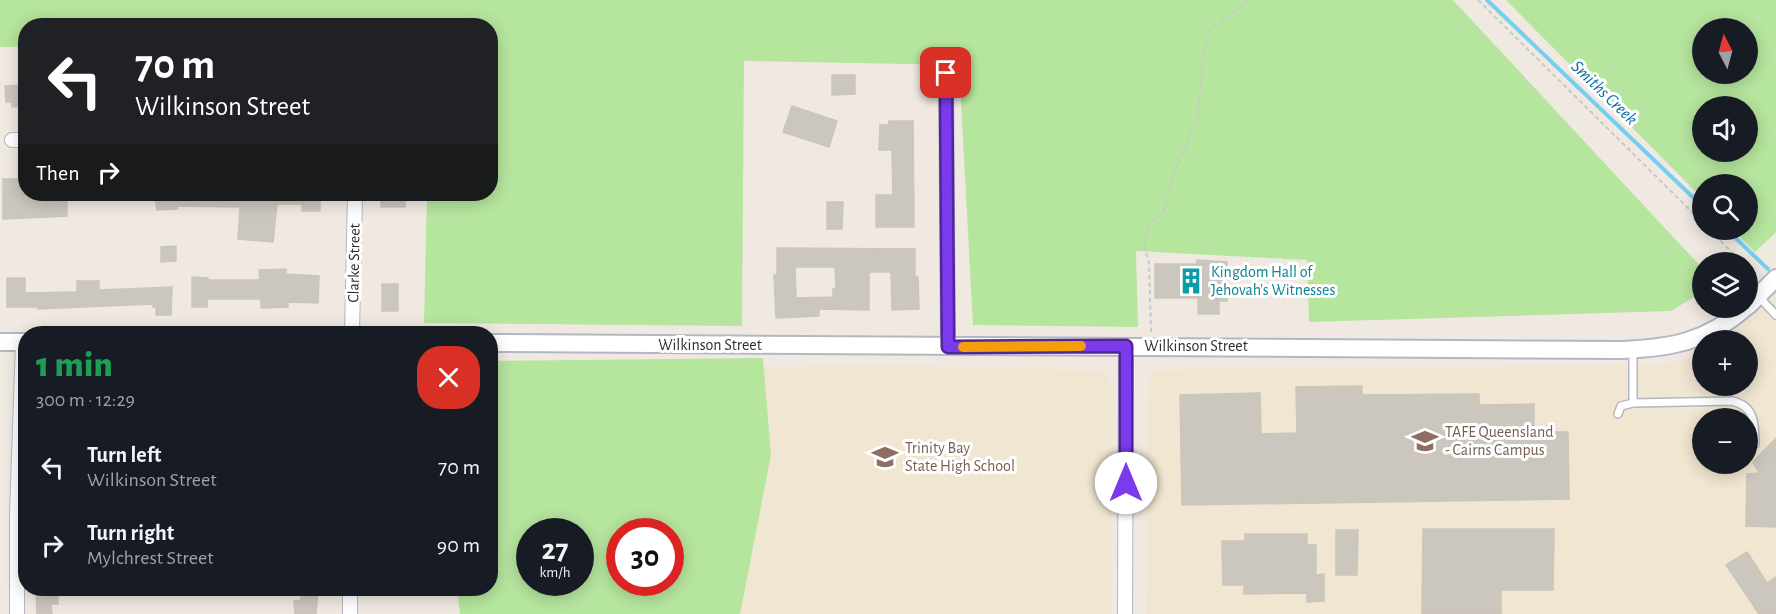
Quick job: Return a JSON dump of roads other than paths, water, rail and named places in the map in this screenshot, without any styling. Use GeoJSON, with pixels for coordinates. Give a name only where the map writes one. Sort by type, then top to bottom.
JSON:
{"type":"FeatureCollection","features":[{"type":"Feature","properties":{"kind":"street"},"geometry":{"type":"LineString","coordinates":[[946,73],[948,347]]}},
{"type":"Feature","properties":{"kind":"street","name":"Clarke Street"},"geometry":{"type":"LineString","coordinates":[[352,326],[355,201]]}},
{"type":"Feature","properties":{"kind":"street","name":"Wilkinson Street"},"geometry":{"type":"LineString","coordinates":[[1758,295],[1776,278]]}},
{"type":"Feature","properties":{"kind":"street","name":"Wilkinson Street"},"geometry":{"type":"LineString","coordinates":[[498,344],[1633,349],[1683,343],[1717,328],[1730,318]]}},
{"type":"Feature","properties":{"kind":"street"},"geometry":{"type":"LineString","coordinates":[[0,342],[18,342]]}},
{"type":"Feature","properties":{"kind":"street"},"geometry":{"type":"LineString","coordinates":[[1125,614],[1126,346]]}},
{"type":"Feature","properties":{"kind":"street"},"geometry":{"type":"LineString","coordinates":[[17,614],[18,590]]}},
{"type":"Feature","properties":{"kind":"street"},"geometry":{"type":"LineString","coordinates":[[350,596],[350,614]]}},
{"type":"Feature","properties":{"kind":"lane"},"geometry":{"type":"LineString","coordinates":[[1758,307],[1776,315]]}},
{"type":"Feature","properties":{"kind":"lane"},"geometry":{"type":"LineString","coordinates":[[1633,349],[1633,403]]}},
{"type":"Feature","properties":{"kind":"lane"},"geometry":{"type":"LineString","coordinates":[[1618,414],[1622,406],[1633,403],[1710,400],[1739,402],[1747,408]]}},
{"type":"Feature","properties":{"kind":"waterway","name":"Smiths Creek"},"geometry":{"type":"LineString","coordinates":[[1487,0],[1692,196]]}},
{"type":"Feature","properties":{"kind":"waterway","name":"Smiths Creek"},"geometry":{"type":"LineString","coordinates":[[1738,240],[1768,269]]}},
{"type":"Feature","properties":{"kind":"place","name":"Kingdom Hall of Jehovah's Witnesses"},"geometry":{"type":"Point","coordinates":[1191,281]}},
{"type":"Feature","properties":{"kind":"place","name":"TAFE Queensland - Cairns Campus"},"geometry":{"type":"Point","coordinates":[1425,441]}},
{"type":"Feature","properties":{"kind":"place","name":"Trinity Bay State High School"},"geometry":{"type":"Point","coordinates":[885,457]}}]}
